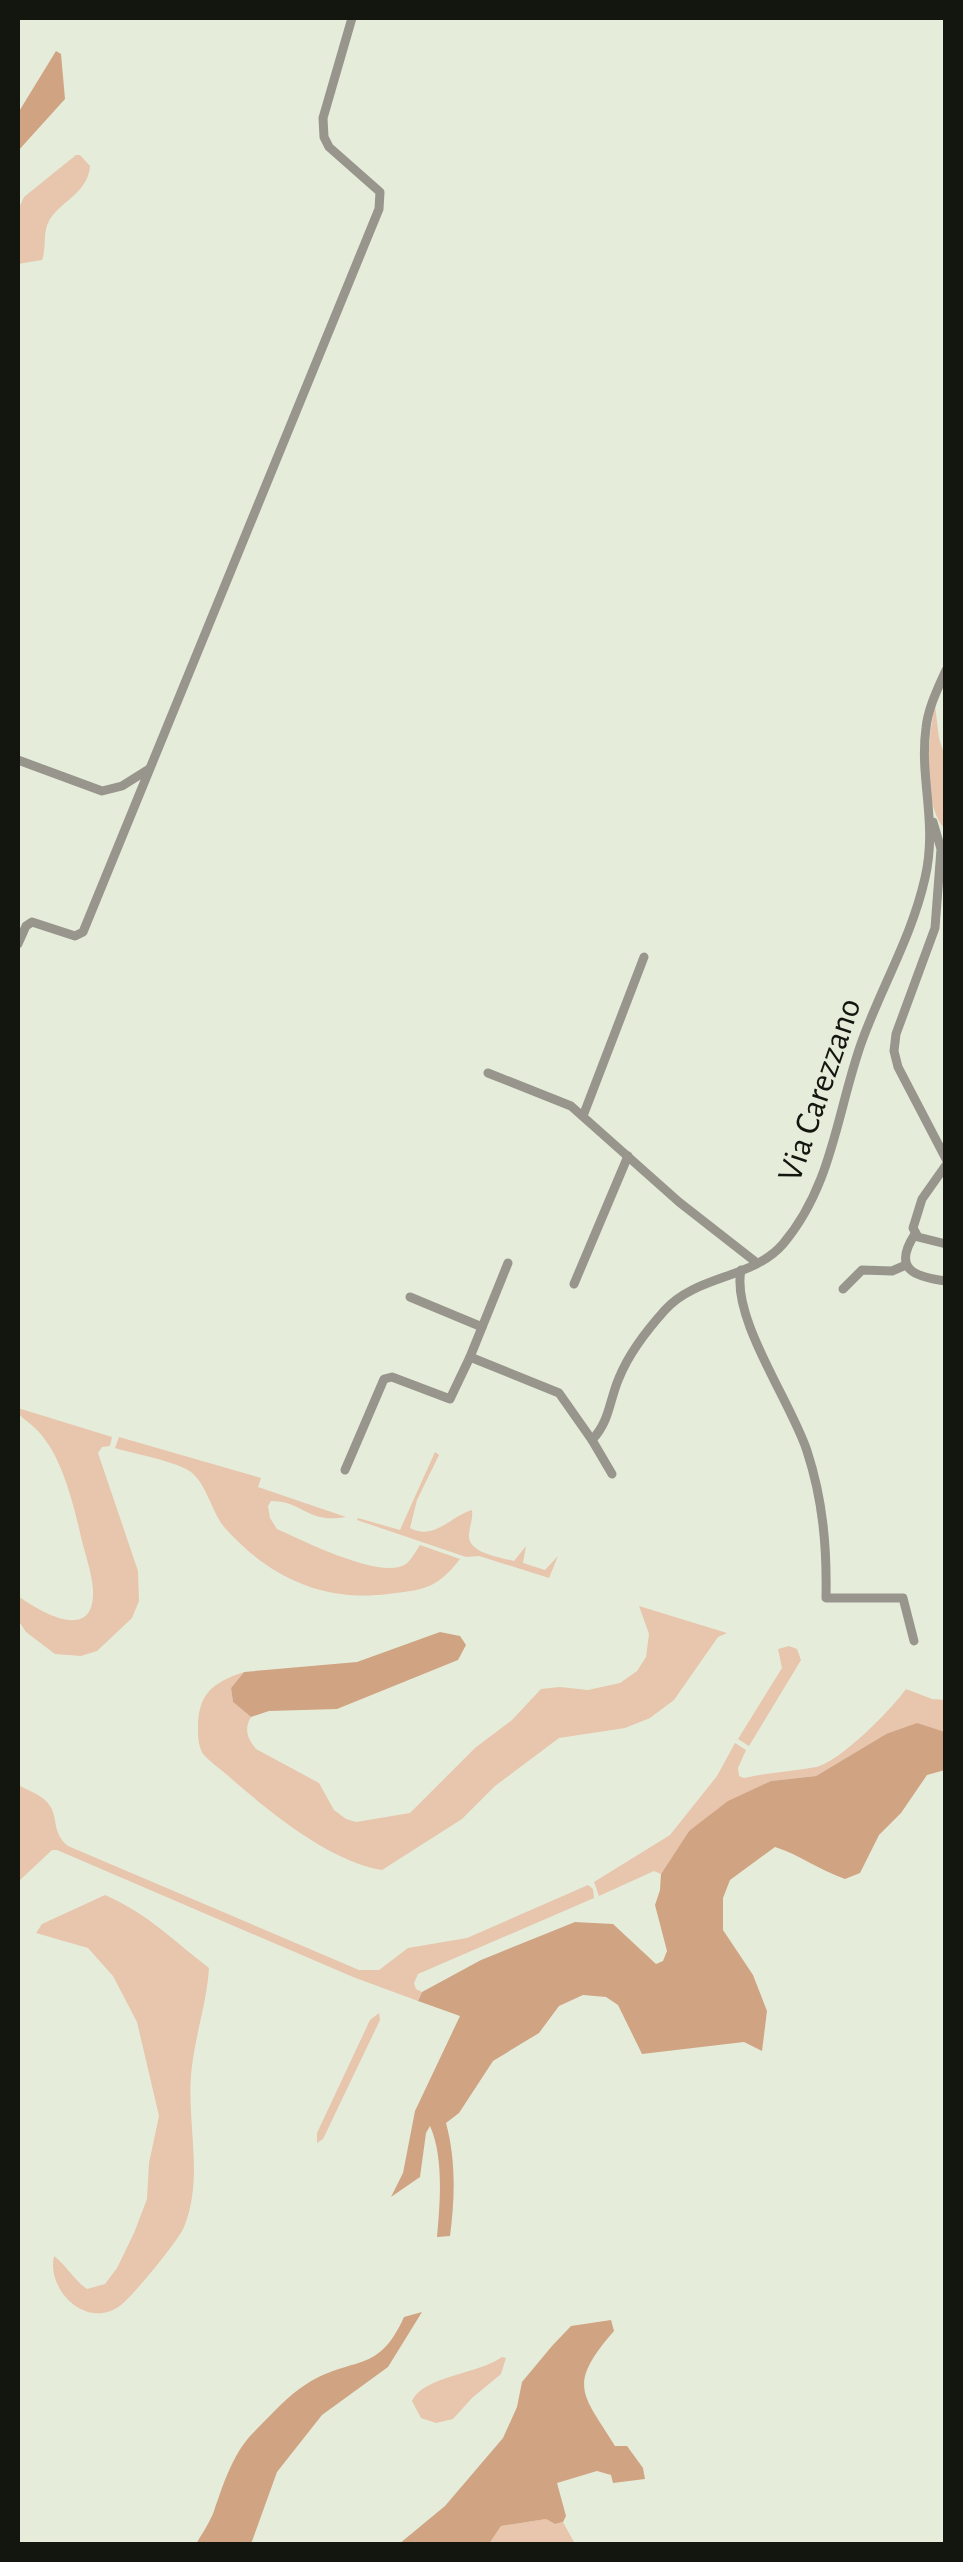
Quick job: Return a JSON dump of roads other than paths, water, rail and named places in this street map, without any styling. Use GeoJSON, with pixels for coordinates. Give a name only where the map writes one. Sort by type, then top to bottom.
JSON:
{"type":"FeatureCollection","features":[{"type":"Feature","properties":{"kind":"street"},"geometry":{"type":"LineString","coordinates":[[18,944],[32,922],[75,936],[82,934],[379,209],[380,192],[330,147],[322,127],[352,18]]}},
{"type":"Feature","properties":{"kind":"street","name":"Via Carezzano"},"geometry":{"type":"LineString","coordinates":[[592,1440],[606,1422],[622,1371],[668,1307],[688,1292],[756,1263],[784,1242],[809,1206],[824,1174],[860,1045],[916,909],[928,864],[932,820],[926,728],[946,670]]}},
{"type":"Feature","properties":{"kind":"street"},"geometry":{"type":"LineString","coordinates":[[18,760],[102,790],[122,786],[150,768]]}},
{"type":"Feature","properties":{"kind":"street"},"geometry":{"type":"LineString","coordinates":[[932,820],[942,849],[935,928],[899,1025],[894,1051],[898,1067],[946,1162],[922,1200],[906,1265],[914,1275],[946,1281]]}},
{"type":"Feature","properties":{"kind":"street"},"geometry":{"type":"LineString","coordinates":[[583,1116],[644,957]]}},
{"type":"Feature","properties":{"kind":"street"},"geometry":{"type":"LineString","coordinates":[[488,1072],[560,1099],[756,1263]]}},
{"type":"Feature","properties":{"kind":"street"},"geometry":{"type":"LineString","coordinates":[[574,1284],[628,1156]]}},
{"type":"Feature","properties":{"kind":"street"},"geometry":{"type":"LineString","coordinates":[[914,1234],[946,1244]]}},
{"type":"Feature","properties":{"kind":"street"},"geometry":{"type":"LineString","coordinates":[[345,1470],[384,1379],[392,1378],[450,1399],[508,1263]]}},
{"type":"Feature","properties":{"kind":"street"},"geometry":{"type":"LineString","coordinates":[[843,1288],[862,1270],[892,1271],[906,1265]]}},
{"type":"Feature","properties":{"kind":"street"},"geometry":{"type":"LineString","coordinates":[[741,1270],[739,1290],[748,1322],[789,1406],[813,1470],[826,1548],[826,1598],[902,1598],[914,1641]]}},
{"type":"Feature","properties":{"kind":"street"},"geometry":{"type":"LineString","coordinates":[[410,1298],[482,1327]]}},
{"type":"Feature","properties":{"kind":"street"},"geometry":{"type":"LineString","coordinates":[[470,1356],[556,1392],[612,1474]]}}]}
